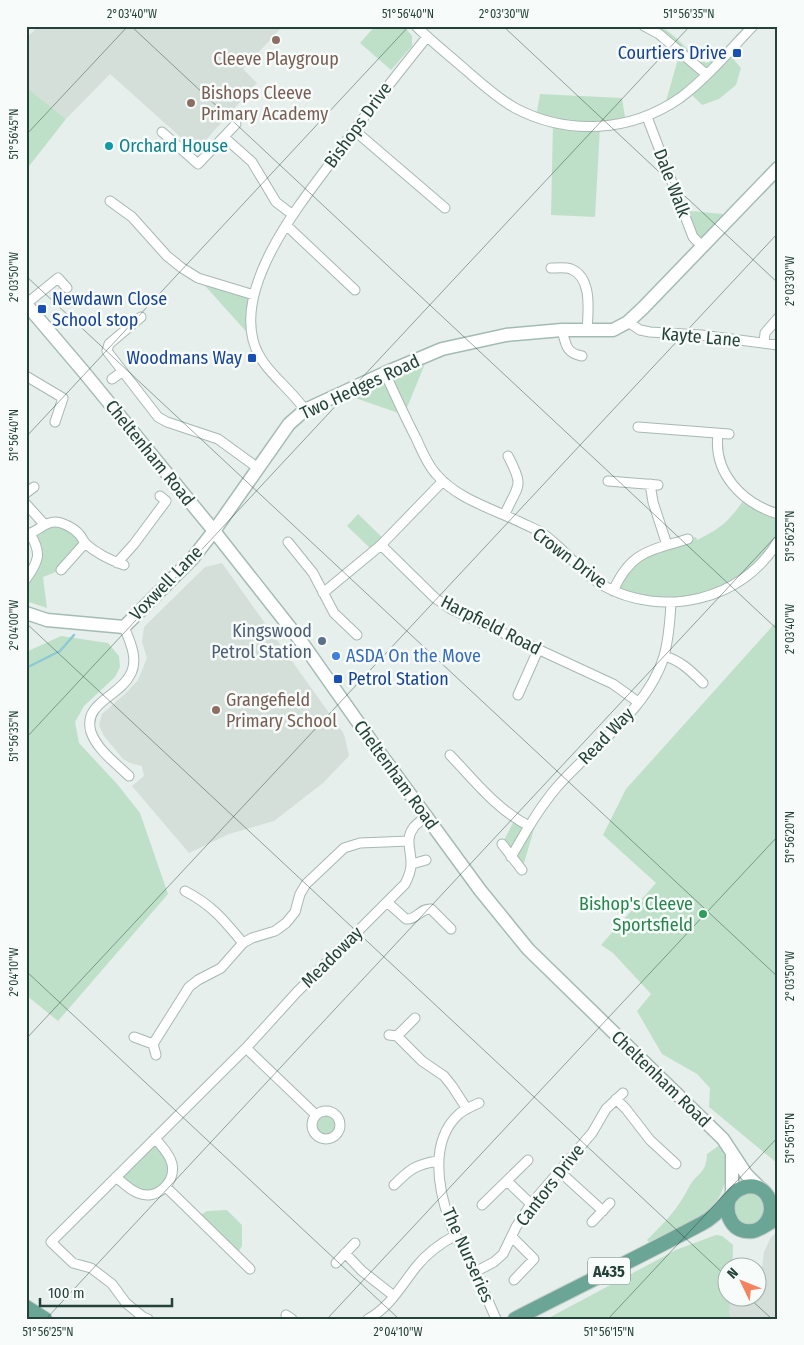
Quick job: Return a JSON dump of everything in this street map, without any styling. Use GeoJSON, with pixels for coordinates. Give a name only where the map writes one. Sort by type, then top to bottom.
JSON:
{"type":"FeatureCollection","features":[{"type":"Feature","properties":{"kind":"main road"},"geometry":{"type":"LineString","coordinates":[[778,1197],[754,1187],[744,1187],[737,1190],[730,1197],[727,1213],[730,1221],[742,1230],[751,1231],[778,1219]]}},
{"type":"Feature","properties":{"kind":"main road"},"geometry":{"type":"LineString","coordinates":[[762,1191],[769,1198],[771,1205],[769,1220],[764,1226]]}},
{"type":"Feature","properties":{"kind":"main road","name":"A435"},"geometry":{"type":"LineString","coordinates":[[515,1319],[703,1223],[730,1197]]}},
{"type":"Feature","properties":{"kind":"main road"},"geometry":{"type":"LineString","coordinates":[[703,1223],[735,1226]]}},
{"type":"Feature","properties":{"kind":"main road"},"geometry":{"type":"LineString","coordinates":[[26,1307],[45,1319]]}},
{"type":"Feature","properties":{"kind":"street"},"geometry":{"type":"LineString","coordinates":[[416,26],[495,94],[514,107],[536,117],[587,127],[613,125],[647,117],[681,96],[706,74],[753,26]]}},
{"type":"Feature","properties":{"kind":"street"},"geometry":{"type":"LineString","coordinates":[[644,26],[659,34],[706,74]]}},
{"type":"Feature","properties":{"kind":"street","name":"Bishops Drive"},"geometry":{"type":"LineString","coordinates":[[305,410],[263,362],[255,347],[252,338],[254,295],[272,248],[286,225],[396,74],[427,37]]}},
{"type":"Feature","properties":{"kind":"street","name":"Dale Walk"},"geometry":{"type":"LineString","coordinates":[[647,117],[693,237],[702,246]]}},
{"type":"Feature","properties":{"kind":"street"},"geometry":{"type":"LineString","coordinates":[[162,132],[198,164],[236,124]]}},
{"type":"Feature","properties":{"kind":"street"},"geometry":{"type":"LineString","coordinates":[[354,130],[445,208]]}},
{"type":"Feature","properties":{"kind":"street"},"geometry":{"type":"LineString","coordinates":[[224,137],[257,169],[276,202],[293,215]]}},
{"type":"Feature","properties":{"kind":"street","name":"Two Hedges Road"},"geometry":{"type":"LineString","coordinates":[[214,531],[289,424],[305,410],[442,349],[506,335],[562,330],[613,330],[628,322],[778,168]]}},
{"type":"Feature","properties":{"kind":"street"},"geometry":{"type":"LineString","coordinates":[[110,201],[132,217],[167,256],[182,268],[198,278],[254,295]]}},
{"type":"Feature","properties":{"kind":"street"},"geometry":{"type":"LineString","coordinates":[[286,225],[356,290]]}},
{"type":"Feature","properties":{"kind":"street"},"geometry":{"type":"LineString","coordinates":[[551,268],[572,270],[583,279],[588,309],[587,331]]}},
{"type":"Feature","properties":{"kind":"street"},"geometry":{"type":"LineString","coordinates":[[26,304],[58,278],[67,288]]}},
{"type":"Feature","properties":{"kind":"street","name":"Cheltenham Road"},"geometry":{"type":"LineString","coordinates":[[26,304],[214,531],[303,644],[480,890],[528,949],[647,1067],[718,1134],[746,1174],[762,1191]]}},
{"type":"Feature","properties":{"kind":"street"},"geometry":{"type":"LineString","coordinates":[[140,317],[108,346],[108,353],[122,372],[158,418],[218,439],[258,468]]}},
{"type":"Feature","properties":{"kind":"street"},"geometry":{"type":"LineString","coordinates":[[764,343],[765,333],[778,318]]}},
{"type":"Feature","properties":{"kind":"street","name":"Kayte Lane"},"geometry":{"type":"LineString","coordinates":[[628,322],[640,330],[650,332],[701,335],[778,345]]}},
{"type":"Feature","properties":{"kind":"street"},"geometry":{"type":"LineString","coordinates":[[562,330],[566,346],[573,354],[582,356]]}},
{"type":"Feature","properties":{"kind":"street"},"geometry":{"type":"LineString","coordinates":[[112,380],[122,372]]}},
{"type":"Feature","properties":{"kind":"street","name":"Crown Drive"},"geometry":{"type":"LineString","coordinates":[[386,373],[426,459],[443,481],[463,495],[542,532],[583,572],[613,590],[635,598],[671,603],[705,598],[733,585],[763,561],[778,541]]}},
{"type":"Feature","properties":{"kind":"street"},"geometry":{"type":"LineString","coordinates":[[27,377],[63,398],[55,422]]}},
{"type":"Feature","properties":{"kind":"street"},"geometry":{"type":"LineString","coordinates":[[638,427],[729,434]]}},
{"type":"Feature","properties":{"kind":"street"},"geometry":{"type":"LineString","coordinates":[[718,434],[716,446],[718,455],[729,480],[750,501],[762,509],[778,514]]}},
{"type":"Feature","properties":{"kind":"street"},"geometry":{"type":"LineString","coordinates":[[505,514],[518,485],[517,473],[508,456]]}},
{"type":"Feature","properties":{"kind":"street"},"geometry":{"type":"LineString","coordinates":[[323,593],[381,544],[443,481]]}},
{"type":"Feature","properties":{"kind":"street"},"geometry":{"type":"LineString","coordinates":[[608,481],[654,485],[653,502],[667,545]]}},
{"type":"Feature","properties":{"kind":"street"},"geometry":{"type":"LineString","coordinates":[[26,493],[34,487]]}},
{"type":"Feature","properties":{"kind":"street"},"geometry":{"type":"LineString","coordinates":[[26,579],[36,562],[38,553],[36,544],[28,534],[44,524],[55,522],[68,526],[79,534],[85,543],[101,555],[120,564],[166,501],[160,496]]}},
{"type":"Feature","properties":{"kind":"street"},"geometry":{"type":"LineString","coordinates":[[26,504],[44,524]]}},
{"type":"Feature","properties":{"kind":"street","name":"Voxwell Lane"},"geometry":{"type":"LineString","coordinates":[[26,613],[47,620],[124,627],[192,559],[214,531]]}},
{"type":"Feature","properties":{"kind":"street"},"geometry":{"type":"LineString","coordinates":[[613,590],[624,569],[633,560],[644,553],[688,539]]}},
{"type":"Feature","properties":{"kind":"street"},"geometry":{"type":"LineString","coordinates":[[288,542],[313,574],[334,613],[357,635]]}},
{"type":"Feature","properties":{"kind":"street"},"geometry":{"type":"LineString","coordinates":[[60,570],[85,543]]}},
{"type":"Feature","properties":{"kind":"street","name":"Harpfield Road"},"geometry":{"type":"LineString","coordinates":[[381,544],[443,604],[459,614],[613,684],[638,702]]}},
{"type":"Feature","properties":{"kind":"street","name":"Read Way"},"geometry":{"type":"LineString","coordinates":[[511,857],[529,826],[556,788],[629,713],[652,683],[664,656],[669,631],[671,603]]}},
{"type":"Feature","properties":{"kind":"street"},"geometry":{"type":"LineString","coordinates":[[124,627],[132,647],[133,662],[130,675],[96,706],[91,715],[90,724],[97,742],[129,776]]}},
{"type":"Feature","properties":{"kind":"street"},"geometry":{"type":"LineString","coordinates":[[518,695],[538,650]]}},
{"type":"Feature","properties":{"kind":"street"},"geometry":{"type":"LineString","coordinates":[[664,656],[674,658],[686,666],[703,683]]}},
{"type":"Feature","properties":{"kind":"street"},"geometry":{"type":"LineString","coordinates":[[450,755],[498,805],[529,826]]}},
{"type":"Feature","properties":{"kind":"street"},"geometry":{"type":"LineString","coordinates":[[426,816],[414,826],[409,841],[412,864],[426,860]]}},
{"type":"Feature","properties":{"kind":"street"},"geometry":{"type":"LineString","coordinates":[[152,1044],[167,1024],[189,987],[221,968],[243,943],[252,938],[275,931],[286,923],[295,912],[300,894],[306,884],[344,848],[360,843],[409,841]]}},
{"type":"Feature","properties":{"kind":"street"},"geometry":{"type":"LineString","coordinates":[[502,844],[522,870]]}},
{"type":"Feature","properties":{"kind":"street","name":"Meadoway"},"geometry":{"type":"LineString","coordinates":[[145,1318],[126,1303],[112,1284],[91,1268],[73,1263],[51,1242],[246,1048],[297,992],[388,902],[405,884],[412,864]]}},
{"type":"Feature","properties":{"kind":"street"},"geometry":{"type":"LineString","coordinates":[[185,891],[204,901],[243,943]]}},
{"type":"Feature","properties":{"kind":"street"},"geometry":{"type":"LineString","coordinates":[[388,902],[406,919],[414,918],[424,910],[431,909],[451,928]]}},
{"type":"Feature","properties":{"kind":"street"},"geometry":{"type":"LineString","coordinates":[[415,1018],[393,1036],[422,1061],[444,1076],[467,1109]]}},
{"type":"Feature","properties":{"kind":"street"},"geometry":{"type":"LineString","coordinates":[[134,1037],[152,1044],[156,1055]]}},
{"type":"Feature","properties":{"kind":"street"},"geometry":{"type":"LineString","coordinates":[[246,1048],[316,1115]]}},
{"type":"Feature","properties":{"kind":"street","name":"Cantors Drive"},"geometry":{"type":"LineString","coordinates":[[475,1272],[499,1259],[531,1204],[592,1133],[606,1110],[619,1096],[626,1109],[650,1140],[676,1164]]}},
{"type":"Feature","properties":{"kind":"street","name":"The Nurseries"},"geometry":{"type":"LineString","coordinates":[[479,1103],[458,1115],[442,1141],[438,1161],[443,1200],[451,1224],[496,1319]]}},
{"type":"Feature","properties":{"kind":"street"},"geometry":{"type":"LineString","coordinates":[[116,1177],[140,1194],[153,1194],[166,1186],[172,1176],[172,1162],[155,1138]]}},
{"type":"Feature","properties":{"kind":"street"},"geometry":{"type":"LineString","coordinates":[[730,1197],[732,1153]]}},
{"type":"Feature","properties":{"kind":"street"},"geometry":{"type":"LineString","coordinates":[[482,1205],[528,1160]]}},
{"type":"Feature","properties":{"kind":"street"},"geometry":{"type":"LineString","coordinates":[[394,1186],[411,1169],[423,1163],[438,1161]]}},
{"type":"Feature","properties":{"kind":"street"},"geometry":{"type":"LineString","coordinates":[[559,1171],[602,1211]]}},
{"type":"Feature","properties":{"kind":"street"},"geometry":{"type":"LineString","coordinates":[[508,1181],[531,1204]]}},
{"type":"Feature","properties":{"kind":"street"},"geometry":{"type":"LineString","coordinates":[[166,1186],[250,1269]]}},
{"type":"Feature","properties":{"kind":"street"},"geometry":{"type":"LineString","coordinates":[[592,1222],[610,1203]]}},
{"type":"Feature","properties":{"kind":"street"},"geometry":{"type":"LineString","coordinates":[[368,1319],[383,1310],[422,1259],[438,1246],[456,1236]]}},
{"type":"Feature","properties":{"kind":"street"},"geometry":{"type":"LineString","coordinates":[[512,1237],[534,1259],[514,1280]]}},
{"type":"Feature","properties":{"kind":"street"},"geometry":{"type":"LineString","coordinates":[[336,1263],[355,1243]]}},
{"type":"Feature","properties":{"kind":"street"},"geometry":{"type":"LineString","coordinates":[[345,1253],[362,1271],[394,1296]]}},
{"type":"Feature","properties":{"kind":"shaded area","name":"Bishops Cleeve Primary Academy"},"geometry":{"type":"Polygon","coordinates":[[[39,26],[283,26],[243,69],[257,83],[196,151],[110,74],[66,119],[26,87],[26,38],[39,26]]]}},
{"type":"Feature","properties":{"kind":"shaded area","name":"Grangefield Primary School"},"geometry":{"type":"Polygon","coordinates":[[[222,563],[344,734],[349,756],[323,783],[274,821],[229,834],[189,853],[132,786],[144,776],[142,766],[123,759],[104,736],[99,725],[102,714],[138,680],[147,658],[142,642],[144,627],[205,567],[222,563]]]}},
{"type":"Feature","properties":{"kind":"shaded area"},"geometry":{"type":"Polygon","coordinates":[[[778,1232],[778,1319],[547,1319],[676,1250],[716,1235],[722,1236],[733,1245],[732,1258],[716,1258],[716,1308],[766,1308],[766,1258],[763,1258],[771,1237],[778,1232]]]}},
{"type":"Feature","properties":{"kind":"green space"},"geometry":{"type":"Polygon","coordinates":[[[375,26],[404,26],[412,36],[412,46],[391,70],[360,43],[375,26]]]}},
{"type":"Feature","properties":{"kind":"green space"},"geometry":{"type":"Polygon","coordinates":[[[644,26],[655,26],[664,29],[706,63],[715,58],[745,26],[753,26],[728,53],[741,68],[736,85],[719,99],[702,105],[688,91],[664,108],[680,52],[644,26]]]}},
{"type":"Feature","properties":{"kind":"green space"},"geometry":{"type":"Polygon","coordinates":[[[26,87],[66,119],[26,170],[26,87]]]}},
{"type":"Feature","properties":{"kind":"green space"},"geometry":{"type":"Polygon","coordinates":[[[540,94],[622,98],[626,123],[600,127],[595,217],[551,215],[553,122],[536,117],[540,94]]]}},
{"type":"Feature","properties":{"kind":"green space"},"geometry":{"type":"Polygon","coordinates":[[[682,210],[732,215],[702,246],[682,210]]]}},
{"type":"Feature","properties":{"kind":"green space"},"geometry":{"type":"Polygon","coordinates":[[[198,278],[254,295],[252,338],[198,278]]]}},
{"type":"Feature","properties":{"kind":"green space"},"geometry":{"type":"Polygon","coordinates":[[[429,354],[404,415],[341,393],[429,354]]]}},
{"type":"Feature","properties":{"kind":"green space"},"geometry":{"type":"Polygon","coordinates":[[[745,498],[778,514],[778,541],[744,578],[682,602],[613,591],[624,569],[667,545],[696,537],[697,540],[713,531],[730,518],[745,498]]]}},
{"type":"Feature","properties":{"kind":"green space"},"geometry":{"type":"Polygon","coordinates":[[[358,514],[385,540],[373,551],[347,526],[358,514]]]}},
{"type":"Feature","properties":{"kind":"green space"},"geometry":{"type":"Polygon","coordinates":[[[44,524],[68,526],[85,543],[61,570],[43,577],[47,608],[26,601],[26,579],[36,562],[30,534],[44,524]]]}},
{"type":"Feature","properties":{"kind":"green space","name":"Bishop's Cleeve Sportsfield"},"geometry":{"type":"Polygon","coordinates":[[[778,620],[778,1164],[709,1107],[710,1088],[697,1074],[662,1054],[637,1011],[651,994],[613,953],[601,945],[656,883],[603,835],[626,789],[778,620]]]}},
{"type":"Feature","properties":{"kind":"green space"},"geometry":{"type":"Polygon","coordinates":[[[61,636],[108,643],[119,656],[120,667],[115,677],[84,706],[75,722],[79,743],[118,785],[140,813],[168,894],[58,1021],[26,995],[26,652],[61,636]]]}},
{"type":"Feature","properties":{"kind":"green space"},"geometry":{"type":"Polygon","coordinates":[[[539,812],[522,870],[502,844],[515,819],[529,826],[539,812]]]}},
{"type":"Feature","properties":{"kind":"green space"},"geometry":{"type":"Polygon","coordinates":[[[326,1111],[336,1115],[340,1125],[336,1135],[326,1139],[316,1135],[312,1125],[316,1115],[326,1111]]]}},
{"type":"Feature","properties":{"kind":"green space"},"geometry":{"type":"Polygon","coordinates":[[[155,1138],[170,1158],[172,1176],[149,1195],[116,1177],[155,1138]]]}},
{"type":"Feature","properties":{"kind":"green space"},"geometry":{"type":"Polygon","coordinates":[[[721,1144],[727,1160],[727,1169],[724,1186],[718,1199],[696,1218],[649,1242],[647,1240],[670,1215],[692,1182],[703,1170],[707,1154],[721,1144]]]}},
{"type":"Feature","properties":{"kind":"green space"},"geometry":{"type":"Polygon","coordinates":[[[745,1193],[758,1197],[765,1208],[759,1223],[749,1227],[735,1219],[735,1201],[745,1193]]]}},
{"type":"Feature","properties":{"kind":"green space"},"geometry":{"type":"Polygon","coordinates":[[[227,1210],[242,1225],[242,1246],[236,1255],[197,1217],[207,1211],[227,1210]]]}},
{"type":"Feature","properties":{"kind":"green space"},"geometry":{"type":"Polygon","coordinates":[[[716,1235],[722,1236],[733,1245],[732,1258],[716,1258],[716,1308],[729,1308],[730,1319],[547,1319],[676,1250],[716,1235]]]}},
{"type":"Feature","properties":{"kind":"waterway"},"geometry":{"type":"LineString","coordinates":[[26,668],[60,651],[74,635]]}},
{"type":"Feature","properties":{"kind":"place","name":"Cleeve Playgroup"},"geometry":{"type":"Point","coordinates":[276,40]}},
{"type":"Feature","properties":{"kind":"place","name":"Courtiers Drive"},"geometry":{"type":"Point","coordinates":[737,53]}},
{"type":"Feature","properties":{"kind":"place","name":"Bishops Cleeve Primary Academy"},"geometry":{"type":"Point","coordinates":[191,103]}},
{"type":"Feature","properties":{"kind":"place","name":"Orchard House"},"geometry":{"type":"Point","coordinates":[109,146]}},
{"type":"Feature","properties":{"kind":"place","name":"Newdawn Close School stop"},"geometry":{"type":"Point","coordinates":[42,309]}},
{"type":"Feature","properties":{"kind":"place","name":"Woodmans Way"},"geometry":{"type":"Point","coordinates":[252,358]}},
{"type":"Feature","properties":{"kind":"place","name":"Kingswood Petrol Station"},"geometry":{"type":"Point","coordinates":[322,641]}},
{"type":"Feature","properties":{"kind":"place","name":"ASDA On the Move"},"geometry":{"type":"Point","coordinates":[336,656]}},
{"type":"Feature","properties":{"kind":"place","name":"Petrol Station"},"geometry":{"type":"Point","coordinates":[338,679]}},
{"type":"Feature","properties":{"kind":"place","name":"Grangefield Primary School"},"geometry":{"type":"Point","coordinates":[216,710]}},
{"type":"Feature","properties":{"kind":"place","name":"Bishop's Cleeve Sportsfield"},"geometry":{"type":"Point","coordinates":[703,914]}}]}
